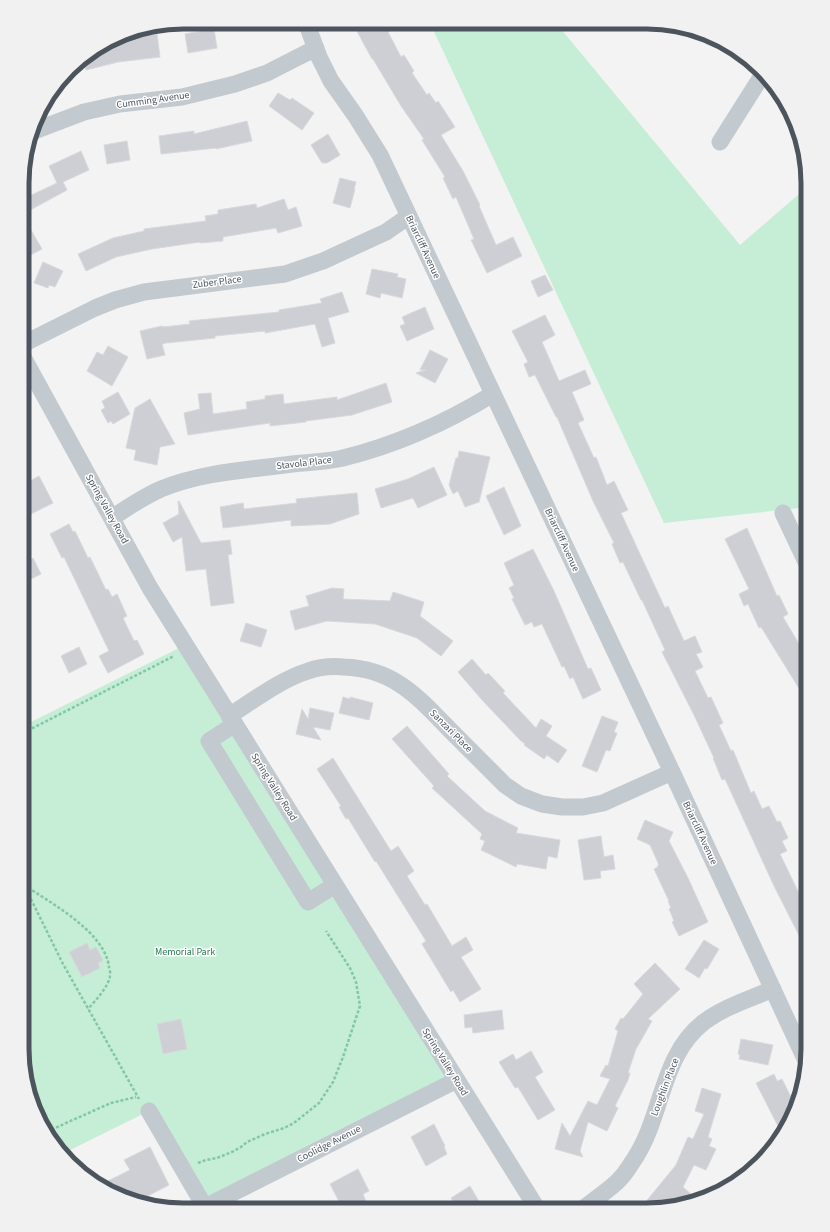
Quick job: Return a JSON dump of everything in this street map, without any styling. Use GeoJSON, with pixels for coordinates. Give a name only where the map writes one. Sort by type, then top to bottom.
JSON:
{"type":"FeatureCollection","features":[{"type":"Feature","properties":{"kind":"street","name":"Briarcliff Avenue"},"geometry":{"type":"LineString","coordinates":[[309,29],[331,81],[355,115],[380,155],[672,772],[801,1050]]}},
{"type":"Feature","properties":{"kind":"street","name":"Cumming Avenue"},"geometry":{"type":"LineString","coordinates":[[39,129],[92,111],[120,104],[182,97],[235,84],[267,73],[316,48]]}},
{"type":"Feature","properties":{"kind":"street"},"geometry":{"type":"LineString","coordinates":[[720,142],[760,79]]}},
{"type":"Feature","properties":{"kind":"street","name":"Zuber Place"},"geometry":{"type":"LineString","coordinates":[[29,341],[95,308],[115,300],[144,292],[285,274],[324,261],[386,232],[409,216]]}},
{"type":"Feature","properties":{"kind":"street","name":"Spring Valley Road"},"geometry":{"type":"LineString","coordinates":[[29,368],[150,588],[534,1203]]}},
{"type":"Feature","properties":{"kind":"street","name":"Stavola Place"},"geometry":{"type":"LineString","coordinates":[[112,518],[134,503],[161,489],[187,480],[213,474],[342,458],[396,441],[415,434],[470,408],[493,394]]}},
{"type":"Feature","properties":{"kind":"street"},"geometry":{"type":"LineString","coordinates":[[783,513],[801,551]]}},
{"type":"Feature","properties":{"kind":"street","name":"Sanzari Place"},"geometry":{"type":"LineString","coordinates":[[335,885],[308,902],[209,741],[232,720],[290,678],[309,670],[332,666],[358,667],[379,673],[398,682],[415,695],[505,786],[521,796],[542,804],[562,808],[583,807],[603,803],[672,772]]}},
{"type":"Feature","properties":{"kind":"street","name":"Loughlin Place"},"geometry":{"type":"LineString","coordinates":[[590,1203],[618,1182],[636,1158],[648,1133],[672,1065],[687,1039],[704,1022],[721,1011],[773,989]]}},
{"type":"Feature","properties":{"kind":"street","name":"Coolidge Avenue"},"geometry":{"type":"LineString","coordinates":[[214,1203],[456,1080]]}},
{"type":"Feature","properties":{"kind":"street"},"geometry":{"type":"LineString","coordinates":[[149,1111],[201,1203]]}},
{"type":"Feature","properties":{"kind":"path"},"geometry":{"type":"LineString","coordinates":[[29,729],[188,649]]}},
{"type":"Feature","properties":{"kind":"path"},"geometry":{"type":"LineString","coordinates":[[29,888],[73,918],[95,938],[108,960],[110,976],[105,987],[88,1009]]}},
{"type":"Feature","properties":{"kind":"path"},"geometry":{"type":"LineString","coordinates":[[29,895],[63,964],[136,1097],[149,1111]]}},
{"type":"Feature","properties":{"kind":"path"},"geometry":{"type":"LineString","coordinates":[[183,1169],[206,1160],[217,1158],[241,1147],[247,1142],[294,1123],[319,1103],[333,1082],[360,1006],[356,982],[350,968],[326,931]]}},
{"type":"Feature","properties":{"kind":"path"},"geometry":{"type":"LineString","coordinates":[[52,1130],[111,1103],[136,1097]]}},
{"type":"Feature","properties":{"kind":"green space"},"geometry":{"type":"Polygon","coordinates":[[[433,29],[561,29],[740,245],[801,192],[801,508],[664,523],[433,29]]]}},
{"type":"Feature","properties":{"kind":"green space","name":"Memorial Park"},"geometry":{"type":"Polygon","coordinates":[[[185,645],[457,1080],[213,1203],[203,1203],[149,1111],[68,1151],[55,1134],[41,1108],[34,1089],[29,1059],[29,723],[185,645]]]}},
{"type":"Feature","properties":{"kind":"building"},"geometry":{"type":"Polygon","coordinates":[[[214,29],[217,48],[188,53],[185,34],[214,29]]]}},
{"type":"Feature","properties":{"kind":"building"},"geometry":{"type":"Polygon","coordinates":[[[356,29],[394,29],[388,32],[401,57],[404,55],[414,71],[412,73],[427,95],[429,93],[436,103],[438,101],[455,127],[441,135],[463,171],[480,205],[479,206],[496,245],[513,237],[522,256],[487,273],[471,240],[474,239],[456,197],[453,199],[443,178],[445,177],[422,140],[424,139],[401,106],[372,59],[356,29]]]}},
{"type":"Feature","properties":{"kind":"building"},"geometry":{"type":"Polygon","coordinates":[[[157,34],[160,57],[118,62],[86,70],[85,65],[115,45],[138,36],[157,34]]]}},
{"type":"Feature","properties":{"kind":"building"},"geometry":{"type":"Polygon","coordinates":[[[278,93],[290,100],[292,98],[314,113],[302,130],[269,106],[278,93]]]}},
{"type":"Feature","properties":{"kind":"building"},"geometry":{"type":"Polygon","coordinates":[[[247,121],[252,141],[216,149],[161,154],[159,136],[194,131],[194,134],[247,121]]]}},
{"type":"Feature","properties":{"kind":"building"},"geometry":{"type":"Polygon","coordinates":[[[328,134],[340,155],[327,163],[322,163],[311,145],[328,134]]]}},
{"type":"Feature","properties":{"kind":"building"},"geometry":{"type":"Polygon","coordinates":[[[127,141],[130,160],[107,164],[104,145],[127,141]]]}},
{"type":"Feature","properties":{"kind":"building"},"geometry":{"type":"Polygon","coordinates":[[[81,151],[89,170],[63,182],[67,190],[29,211],[29,196],[57,183],[49,166],[81,151]]]}},
{"type":"Feature","properties":{"kind":"building"},"geometry":{"type":"Polygon","coordinates":[[[340,178],[356,182],[350,208],[333,203],[340,178]]]}},
{"type":"Feature","properties":{"kind":"building"},"geometry":{"type":"Polygon","coordinates":[[[284,199],[288,210],[296,207],[302,226],[278,233],[276,228],[223,237],[223,241],[200,242],[152,249],[116,257],[86,271],[78,254],[113,238],[144,231],[144,229],[206,221],[205,216],[218,214],[218,210],[256,204],[257,208],[284,199]]]}},
{"type":"Feature","properties":{"kind":"building"},"geometry":{"type":"Polygon","coordinates":[[[29,226],[42,249],[29,256],[29,226]]]}},
{"type":"Feature","properties":{"kind":"building"},"geometry":{"type":"Polygon","coordinates":[[[43,262],[63,271],[55,287],[49,285],[48,288],[34,283],[43,262]]]}},
{"type":"Feature","properties":{"kind":"building"},"geometry":{"type":"Polygon","coordinates":[[[372,269],[398,274],[397,277],[406,279],[402,298],[381,293],[380,298],[366,294],[372,269]]]}},
{"type":"Feature","properties":{"kind":"building"},"geometry":{"type":"Polygon","coordinates":[[[545,275],[553,290],[538,297],[531,281],[545,275]]]}},
{"type":"Feature","properties":{"kind":"building"},"geometry":{"type":"Polygon","coordinates":[[[342,292],[349,312],[328,318],[335,343],[322,347],[315,324],[265,333],[265,331],[215,336],[215,338],[166,343],[162,344],[165,355],[147,359],[140,331],[162,326],[190,324],[189,321],[279,312],[279,310],[322,303],[320,299],[342,292]]]}},
{"type":"Feature","properties":{"kind":"building"},"geometry":{"type":"Polygon","coordinates":[[[425,307],[434,329],[407,341],[400,326],[405,324],[402,317],[425,307]]]}},
{"type":"Feature","properties":{"kind":"building"},"geometry":{"type":"Polygon","coordinates":[[[545,315],[555,335],[542,342],[559,381],[585,370],[591,384],[572,392],[584,420],[578,423],[594,458],[596,457],[607,485],[614,481],[628,510],[621,513],[665,608],[668,606],[684,641],[695,636],[702,652],[696,654],[703,667],[695,671],[708,698],[711,697],[723,723],[719,725],[731,751],[733,750],[751,793],[754,791],[762,809],[769,806],[777,822],[780,821],[788,838],[782,841],[787,851],[780,854],[801,898],[801,939],[774,886],[725,779],[722,780],[714,758],[694,715],[662,652],[665,650],[642,600],[623,562],[620,563],[612,544],[614,543],[593,501],[557,417],[535,375],[529,377],[524,364],[528,362],[512,331],[545,315]]]}},
{"type":"Feature","properties":{"kind":"building"},"geometry":{"type":"Polygon","coordinates":[[[108,346],[128,357],[112,386],[87,371],[97,352],[103,355],[108,346]]]}},
{"type":"Feature","properties":{"kind":"building"},"geometry":{"type":"Polygon","coordinates":[[[430,350],[448,359],[435,383],[416,373],[426,370],[420,370],[430,350]]]}},
{"type":"Feature","properties":{"kind":"building"},"geometry":{"type":"Polygon","coordinates":[[[386,383],[392,402],[352,415],[270,426],[270,423],[188,435],[184,413],[200,409],[198,394],[211,393],[213,414],[247,409],[246,402],[265,399],[265,396],[283,394],[284,404],[337,397],[337,400],[386,383]]]}},
{"type":"Feature","properties":{"kind":"building"},"geometry":{"type":"Polygon","coordinates":[[[118,392],[130,414],[113,424],[111,421],[108,423],[101,410],[105,408],[102,401],[118,392]]]}},
{"type":"Feature","properties":{"kind":"building"},"geometry":{"type":"Polygon","coordinates":[[[150,399],[175,444],[160,447],[157,465],[134,460],[136,450],[126,448],[135,408],[150,399]]]}},
{"type":"Feature","properties":{"kind":"building"},"geometry":{"type":"Polygon","coordinates":[[[459,451],[490,457],[479,502],[465,507],[458,491],[453,494],[449,485],[459,451]]]}},
{"type":"Feature","properties":{"kind":"building"},"geometry":{"type":"Polygon","coordinates":[[[434,467],[447,495],[418,508],[413,498],[381,508],[375,489],[408,479],[434,467]]]}},
{"type":"Feature","properties":{"kind":"building"},"geometry":{"type":"Polygon","coordinates":[[[39,476],[53,503],[29,515],[29,482],[39,476]]]}},
{"type":"Feature","properties":{"kind":"building"},"geometry":{"type":"Polygon","coordinates":[[[504,487],[521,526],[504,535],[486,496],[504,487]]]}},
{"type":"Feature","properties":{"kind":"building"},"geometry":{"type":"Polygon","coordinates":[[[357,493],[359,514],[330,524],[291,526],[291,520],[223,528],[220,507],[243,503],[244,509],[297,503],[296,499],[357,493]]]}},
{"type":"Feature","properties":{"kind":"building"},"geometry":{"type":"Polygon","coordinates":[[[178,501],[201,543],[230,540],[232,554],[228,555],[234,603],[211,606],[206,569],[186,571],[182,537],[173,542],[163,523],[179,514],[178,501]]]}},
{"type":"Feature","properties":{"kind":"building"},"geometry":{"type":"Polygon","coordinates":[[[69,524],[73,532],[75,531],[88,558],[90,557],[106,590],[108,589],[112,597],[117,594],[127,616],[123,618],[134,641],[137,640],[144,654],[108,673],[99,656],[109,651],[64,557],[62,558],[50,534],[69,524]]]}},
{"type":"Feature","properties":{"kind":"building"},"geometry":{"type":"Polygon","coordinates":[[[747,528],[777,596],[779,595],[788,614],[783,617],[801,647],[801,692],[761,627],[759,628],[748,604],[744,606],[739,594],[749,589],[725,539],[747,528]]]}},
{"type":"Feature","properties":{"kind":"building"},"geometry":{"type":"Polygon","coordinates":[[[533,549],[554,591],[588,669],[591,668],[601,690],[583,699],[573,677],[570,679],[564,666],[562,667],[542,624],[534,627],[532,622],[525,625],[512,599],[514,598],[509,588],[514,585],[504,563],[533,549]]]}},
{"type":"Feature","properties":{"kind":"building"},"geometry":{"type":"Polygon","coordinates":[[[33,558],[41,574],[29,580],[29,560],[33,558]]]}},
{"type":"Feature","properties":{"kind":"building"},"geometry":{"type":"Polygon","coordinates":[[[332,588],[344,589],[343,599],[390,601],[393,592],[424,602],[420,616],[453,641],[441,656],[417,638],[375,624],[327,621],[295,630],[290,611],[309,606],[306,596],[332,588]]]}},
{"type":"Feature","properties":{"kind":"building"},"geometry":{"type":"Polygon","coordinates":[[[246,623],[267,630],[261,647],[240,641],[246,623]]]}},
{"type":"Feature","properties":{"kind":"building"},"geometry":{"type":"Polygon","coordinates":[[[79,647],[87,664],[69,673],[61,656],[79,647]]]}},
{"type":"Feature","properties":{"kind":"building"},"geometry":{"type":"Polygon","coordinates":[[[472,659],[486,675],[488,673],[505,691],[503,693],[536,728],[541,719],[552,726],[546,736],[567,750],[558,763],[547,755],[544,759],[524,745],[525,744],[482,700],[458,672],[472,659]]]}},
{"type":"Feature","properties":{"kind":"building"},"geometry":{"type":"Polygon","coordinates":[[[343,697],[350,699],[350,697],[373,703],[369,720],[339,713],[343,697]]]}},
{"type":"Feature","properties":{"kind":"building"},"geometry":{"type":"Polygon","coordinates":[[[310,708],[334,713],[330,730],[313,727],[321,740],[296,734],[302,709],[308,719],[310,708]]]}},
{"type":"Feature","properties":{"kind":"building"},"geometry":{"type":"Polygon","coordinates":[[[602,716],[618,722],[614,732],[617,733],[610,751],[606,750],[597,772],[582,766],[602,716]]]}},
{"type":"Feature","properties":{"kind":"building"},"geometry":{"type":"Polygon","coordinates":[[[407,726],[449,774],[447,776],[485,811],[518,828],[516,833],[560,840],[557,858],[548,856],[546,869],[517,864],[516,867],[481,850],[485,841],[480,839],[482,834],[432,788],[434,786],[392,739],[407,726]]]}},
{"type":"Feature","properties":{"kind":"building"},"geometry":{"type":"Polygon","coordinates":[[[333,758],[391,851],[398,846],[414,871],[407,876],[425,905],[427,904],[452,946],[466,937],[473,950],[461,957],[481,989],[460,1002],[453,990],[451,992],[422,944],[426,941],[348,818],[346,819],[339,807],[341,806],[317,769],[333,758]]]}},
{"type":"Feature","properties":{"kind":"building"},"geometry":{"type":"Polygon","coordinates":[[[645,820],[673,832],[669,841],[708,922],[679,936],[672,922],[674,921],[669,909],[671,908],[669,901],[654,869],[659,865],[650,845],[637,839],[645,820]]]}},
{"type":"Feature","properties":{"kind":"building"},"geometry":{"type":"Polygon","coordinates":[[[601,836],[604,857],[613,855],[615,869],[600,871],[601,878],[584,880],[578,840],[601,836]]]}},
{"type":"Feature","properties":{"kind":"building"},"geometry":{"type":"Polygon","coordinates":[[[704,940],[719,949],[707,969],[705,968],[699,978],[685,969],[704,940]]]}},
{"type":"Feature","properties":{"kind":"building"},"geometry":{"type":"Polygon","coordinates":[[[87,943],[90,950],[96,947],[103,960],[98,963],[100,968],[82,977],[69,952],[87,943]]]}},
{"type":"Feature","properties":{"kind":"building"},"geometry":{"type":"Polygon","coordinates":[[[655,963],[680,989],[648,1019],[652,1021],[636,1049],[628,1073],[630,1073],[628,1080],[615,1106],[618,1108],[607,1131],[588,1122],[580,1151],[583,1157],[555,1149],[562,1123],[570,1136],[588,1101],[597,1105],[610,1079],[600,1076],[606,1065],[608,1066],[618,1031],[615,1029],[621,1018],[623,1019],[643,994],[634,984],[655,963]]]}},
{"type":"Feature","properties":{"kind":"building"},"geometry":{"type":"Polygon","coordinates":[[[502,1010],[504,1029],[473,1033],[472,1027],[465,1028],[464,1015],[502,1010]]]}},
{"type":"Feature","properties":{"kind":"building"},"geometry":{"type":"Polygon","coordinates":[[[181,1019],[187,1049],[163,1054],[157,1024],[181,1019]]]}},
{"type":"Feature","properties":{"kind":"building"},"geometry":{"type":"Polygon","coordinates":[[[741,1039],[773,1045],[768,1065],[739,1059],[740,1055],[738,1054],[741,1039]]]}},
{"type":"Feature","properties":{"kind":"building"},"geometry":{"type":"Polygon","coordinates":[[[531,1051],[543,1072],[535,1077],[555,1110],[538,1120],[518,1087],[515,1088],[499,1062],[513,1054],[516,1060],[531,1051]]]}},
{"type":"Feature","properties":{"kind":"building"},"geometry":{"type":"Polygon","coordinates":[[[774,1074],[777,1081],[782,1079],[792,1100],[779,1128],[756,1083],[774,1074]]]}},
{"type":"Feature","properties":{"kind":"building"},"geometry":{"type":"Polygon","coordinates":[[[702,1088],[721,1094],[708,1137],[712,1139],[709,1146],[716,1149],[706,1170],[694,1165],[683,1187],[692,1195],[691,1197],[667,1202],[645,1203],[676,1165],[688,1137],[693,1139],[704,1114],[695,1111],[702,1088]]]}},
{"type":"Feature","properties":{"kind":"building"},"geometry":{"type":"Polygon","coordinates":[[[434,1124],[445,1146],[444,1147],[447,1154],[426,1166],[411,1137],[434,1124]]]}},
{"type":"Feature","properties":{"kind":"building"},"geometry":{"type":"Polygon","coordinates":[[[150,1147],[169,1185],[144,1198],[106,1182],[130,1170],[124,1160],[150,1147]]]}},
{"type":"Feature","properties":{"kind":"building"},"geometry":{"type":"Polygon","coordinates":[[[358,1169],[369,1191],[363,1194],[367,1203],[340,1203],[330,1184],[358,1169]]]}},
{"type":"Feature","properties":{"kind":"building"},"geometry":{"type":"Polygon","coordinates":[[[470,1186],[480,1203],[454,1203],[451,1198],[470,1186]]]}}]}
